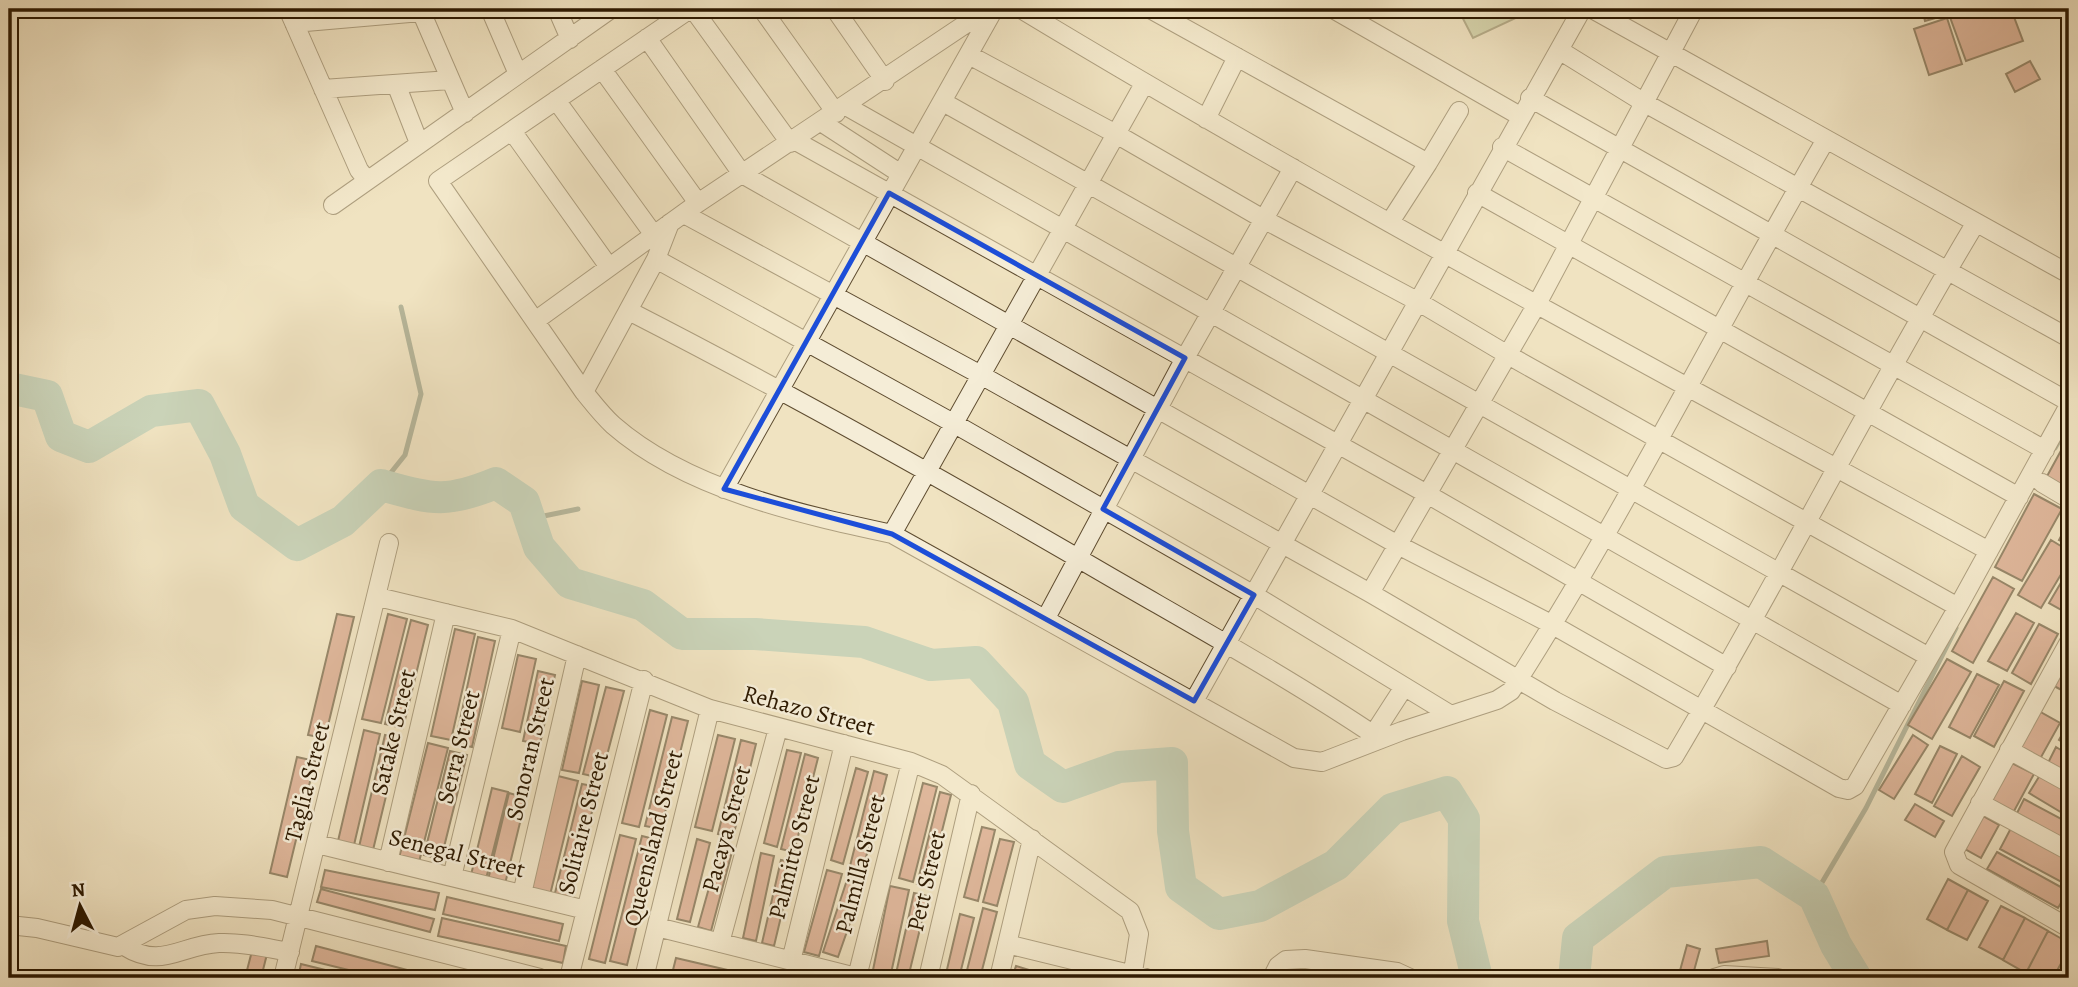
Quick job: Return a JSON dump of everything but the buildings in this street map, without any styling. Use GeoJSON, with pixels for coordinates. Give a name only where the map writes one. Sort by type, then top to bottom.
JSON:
{"type":"FeatureCollection","features":[{"type":"Feature","properties":{"kind":"street"},"geometry":{"type":"LineString","coordinates":[[490,9],[518,74]]}},
{"type":"Feature","properties":{"kind":"street"},"geometry":{"type":"LineString","coordinates":[[557,9],[570,39]]}},
{"type":"Feature","properties":{"kind":"street"},"geometry":{"type":"LineString","coordinates":[[333,205],[366,179],[465,113],[611,9]]}},
{"type":"Feature","properties":{"kind":"street"},"geometry":{"type":"LineString","coordinates":[[1727,667],[1576,580],[1427,494],[792,141],[691,9],[438,181],[584,392],[612,424],[645,448],[724,489],[823,519],[892,534],[1294,758],[1308,763],[1322,762],[1376,737],[1451,715],[1497,699],[1511,691],[1519,679],[1576,580],[1660,439],[1769,235],[1825,141]]}},
{"type":"Feature","properties":{"kind":"street"},"geometry":{"type":"LineString","coordinates":[[762,9],[834,114],[901,174]]}},
{"type":"Feature","properties":{"kind":"street"},"geometry":{"type":"LineString","coordinates":[[835,9],[885,81]]}},
{"type":"Feature","properties":{"kind":"street"},"geometry":{"type":"LineString","coordinates":[[724,489],[860,242],[943,102],[994,9]]}},
{"type":"Feature","properties":{"kind":"street"},"geometry":{"type":"LineString","coordinates":[[1021,9],[1144,84],[1444,253],[1989,551]]}},
{"type":"Feature","properties":{"kind":"street"},"geometry":{"type":"LineString","coordinates":[[1150,9],[1427,163]]}},
{"type":"Feature","properties":{"kind":"street"},"geometry":{"type":"LineString","coordinates":[[1333,9],[1520,116]]}},
{"type":"Feature","properties":{"kind":"street"},"geometry":{"type":"LineString","coordinates":[[1194,701],[1502,147],[1582,9]]}},
{"type":"Feature","properties":{"kind":"street"},"geometry":{"type":"LineString","coordinates":[[1592,9],[1825,141],[2069,274]]}},
{"type":"Feature","properties":{"kind":"street"},"geometry":{"type":"LineString","coordinates":[[1370,593],[1537,304],[1668,53],[1694,9]]}},
{"type":"Feature","properties":{"kind":"street"},"geometry":{"type":"LineString","coordinates":[[366,179],[359,170],[291,16],[420,11],[465,113]]}},
{"type":"Feature","properties":{"kind":"street"},"geometry":{"type":"LineString","coordinates":[[535,321],[684,213],[885,81],[978,12]]}},
{"type":"Feature","properties":{"kind":"street"},"geometry":{"type":"LineString","coordinates":[[647,37],[742,174],[1310,492],[1398,545],[1551,624],[1701,711],[1839,788],[1848,790],[1855,786],[1902,705],[2069,404],[1530,98]]}},
{"type":"Feature","properties":{"kind":"street"},"geometry":{"type":"LineString","coordinates":[[1559,50],[1643,102],[2069,338]]}},
{"type":"Feature","properties":{"kind":"street"},"geometry":{"type":"LineString","coordinates":[[969,55],[1116,134],[1265,220],[1417,301],[1508,355],[1809,521],[1958,607]]}},
{"type":"Feature","properties":{"kind":"street"},"geometry":{"type":"LineString","coordinates":[[1206,119],[1237,57]]}},
{"type":"Feature","properties":{"kind":"street"},"geometry":{"type":"LineString","coordinates":[[602,69],[684,213],[1132,459],[1666,760],[1674,757],[1727,667],[1893,366],[1975,224]]}},
{"type":"Feature","properties":{"kind":"street"},"geometry":{"type":"LineString","coordinates":[[323,89],[450,80]]}},
{"type":"Feature","properties":{"kind":"street"},"geometry":{"type":"LineString","coordinates":[[396,84],[419,143]]}},
{"type":"Feature","properties":{"kind":"street"},"geometry":{"type":"LineString","coordinates":[[892,534],[979,374],[1144,84]]}},
{"type":"Feature","properties":{"kind":"street"},"geometry":{"type":"LineString","coordinates":[[556,100],[654,235]]}},
{"type":"Feature","properties":{"kind":"street"},"geometry":{"type":"LineString","coordinates":[[943,102],[1632,487],[1929,657]]}},
{"type":"Feature","properties":{"kind":"street"},"geometry":{"type":"LineString","coordinates":[[1390,222],[1459,111]]}},
{"type":"Feature","properties":{"kind":"street"},"geometry":{"type":"LineString","coordinates":[[834,114],[916,148],[1902,705]]}},
{"type":"Feature","properties":{"kind":"street"},"geometry":{"type":"LineString","coordinates":[[512,131],[609,267]]}},
{"type":"Feature","properties":{"kind":"street"},"geometry":{"type":"LineString","coordinates":[[1502,147],[2045,450]]}},
{"type":"Feature","properties":{"kind":"street"},"geometry":{"type":"LineString","coordinates":[[1046,618],[1158,407],[1293,168]]}},
{"type":"Feature","properties":{"kind":"street"},"geometry":{"type":"LineString","coordinates":[[1477,193],[2019,497]]}},
{"type":"Feature","properties":{"kind":"street"},"geometry":{"type":"LineString","coordinates":[[584,392],[684,213]]}},
{"type":"Feature","properties":{"kind":"street"},"geometry":{"type":"LineString","coordinates":[[656,259],[953,423],[1254,595],[1451,715]]}},
{"type":"Feature","properties":{"kind":"street"},"geometry":{"type":"LineString","coordinates":[[629,311],[927,470],[1226,644],[1376,737]]}},
{"type":"Feature","properties":{"kind":"street"},"geometry":{"type":"LineString","coordinates":[[2042,483],[2069,499]]}},
{"type":"Feature","properties":{"kind":"street","name":"Taglia Street"},"geometry":{"type":"LineString","coordinates":[[283,978],[389,543]]}},
{"type":"Feature","properties":{"kind":"street","name":"Rehazo Street"},"geometry":{"type":"LineString","coordinates":[[378,597],[512,629],[644,680],[710,709],[911,762],[942,775],[1130,911],[1137,922],[1139,934],[1137,977]]}},
{"type":"Feature","properties":{"kind":"street","name":"Satake Street"},"geometry":{"type":"LineString","coordinates":[[388,862],[446,613]]}},
{"type":"Feature","properties":{"kind":"street","name":"Serra Street"},"geometry":{"type":"LineString","coordinates":[[452,877],[512,629]]}},
{"type":"Feature","properties":{"kind":"street"},"geometry":{"type":"LineString","coordinates":[[2067,919],[1959,865],[1954,852],[2068,645]]}},
{"type":"Feature","properties":{"kind":"street","name":"Sonoran Street"},"geometry":{"type":"LineString","coordinates":[[522,894],[577,655]]}},
{"type":"Feature","properties":{"kind":"street","name":"Solitaire Street"},"geometry":{"type":"LineString","coordinates":[[569,978],[644,680]]}},
{"type":"Feature","properties":{"kind":"street"},"geometry":{"type":"LineString","coordinates":[[1376,737],[1404,687]]}},
{"type":"Feature","properties":{"kind":"street","name":"Queensland Street"},"geometry":{"type":"LineString","coordinates":[[644,978],[710,709]]}},
{"type":"Feature","properties":{"kind":"street","name":"Pacaya Street"},"geometry":{"type":"LineString","coordinates":[[720,943],[778,728]]}},
{"type":"Feature","properties":{"kind":"street","name":"Palmitto Street"},"geometry":{"type":"LineString","coordinates":[[791,961],[844,744]]}},
{"type":"Feature","properties":{"kind":"street"},"geometry":{"type":"LineString","coordinates":[[2009,750],[2069,783]]}},
{"type":"Feature","properties":{"kind":"street","name":"Palmilla Street"},"geometry":{"type":"LineString","coordinates":[[858,978],[911,762]]}},
{"type":"Feature","properties":{"kind":"street","name":"Pett Street"},"geometry":{"type":"LineString","coordinates":[[928,978],[971,794]]}},
{"type":"Feature","properties":{"kind":"street"},"geometry":{"type":"LineString","coordinates":[[1980,803],[2069,851]]}},
{"type":"Feature","properties":{"kind":"street"},"geometry":{"type":"LineString","coordinates":[[999,978],[1032,839]]}},
{"type":"Feature","properties":{"kind":"street","name":"Senegal Street"},"geometry":{"type":"LineString","coordinates":[[317,844],[586,910]]}},
{"type":"Feature","properties":{"kind":"street"},"geometry":{"type":"LineString","coordinates":[[124,946],[164,920],[186,910],[243,907],[299,916],[540,978]]}},
{"type":"Feature","properties":{"kind":"street"},"geometry":{"type":"LineString","coordinates":[[9,925],[124,946],[149,958],[160,958],[205,944],[222,943],[290,952]]}},
{"type":"Feature","properties":{"kind":"street"},"geometry":{"type":"LineString","coordinates":[[657,927],[858,978]]}},
{"type":"Feature","properties":{"kind":"street"},"geometry":{"type":"LineString","coordinates":[[1007,944],[1137,977]]}},
{"type":"Feature","properties":{"kind":"street"},"geometry":{"type":"LineString","coordinates":[[1272,978],[1278,966],[1286,960],[1306,959],[1344,972],[1397,972],[1410,978]]}},
{"type":"Feature","properties":{"kind":"street"},"geometry":{"type":"LineString","coordinates":[[1714,978],[1724,975],[1778,978]]}},
{"type":"Feature","properties":{"kind":"highlighted area"},"geometry":{"type":"Polygon","coordinates":[[[889,193],[1185,358],[1103,509],[1254,595],[1194,701],[892,534],[724,489],[889,193]]]}},
{"type":"Feature","properties":{"kind":"green space"},"geometry":{"type":"Polygon","coordinates":[[[1458,9],[1535,9],[1473,38],[1458,9]]]}},
{"type":"Feature","properties":{"kind":"waterway"},"geometry":{"type":"LineString","coordinates":[[381,485],[405,455],[421,394],[401,307]]}},
{"type":"Feature","properties":{"kind":"waterway"},"geometry":{"type":"LineString","coordinates":[[9,388],[47,396],[61,436],[89,447],[151,411],[199,405],[225,454],[244,506],[297,545],[343,521],[381,485],[413,494],[451,497],[496,483],[524,502],[539,547],[570,583],[643,605],[682,634],[755,634],[864,642],[931,665],[976,662],[1013,702],[1030,764],[1063,787],[1119,767],[1172,763],[1173,831],[1181,887],[1219,914],[1260,906],[1336,865],[1392,809],[1447,792],[1464,819],[1463,921],[1477,978]]}},
{"type":"Feature","properties":{"kind":"waterway"},"geometry":{"type":"LineString","coordinates":[[2055,448],[2069,424]]}},
{"type":"Feature","properties":{"kind":"waterway"},"geometry":{"type":"LineString","coordinates":[[529,519],[578,509]]}},
{"type":"Feature","properties":{"kind":"waterway"},"geometry":{"type":"LineString","coordinates":[[1814,896],[1866,808],[1956,628]]}},
{"type":"Feature","properties":{"kind":"waterway"},"geometry":{"type":"LineString","coordinates":[[1574,978],[1578,938],[1665,872],[1761,862],[1814,896],[1836,945],[1856,978]]}}]}
